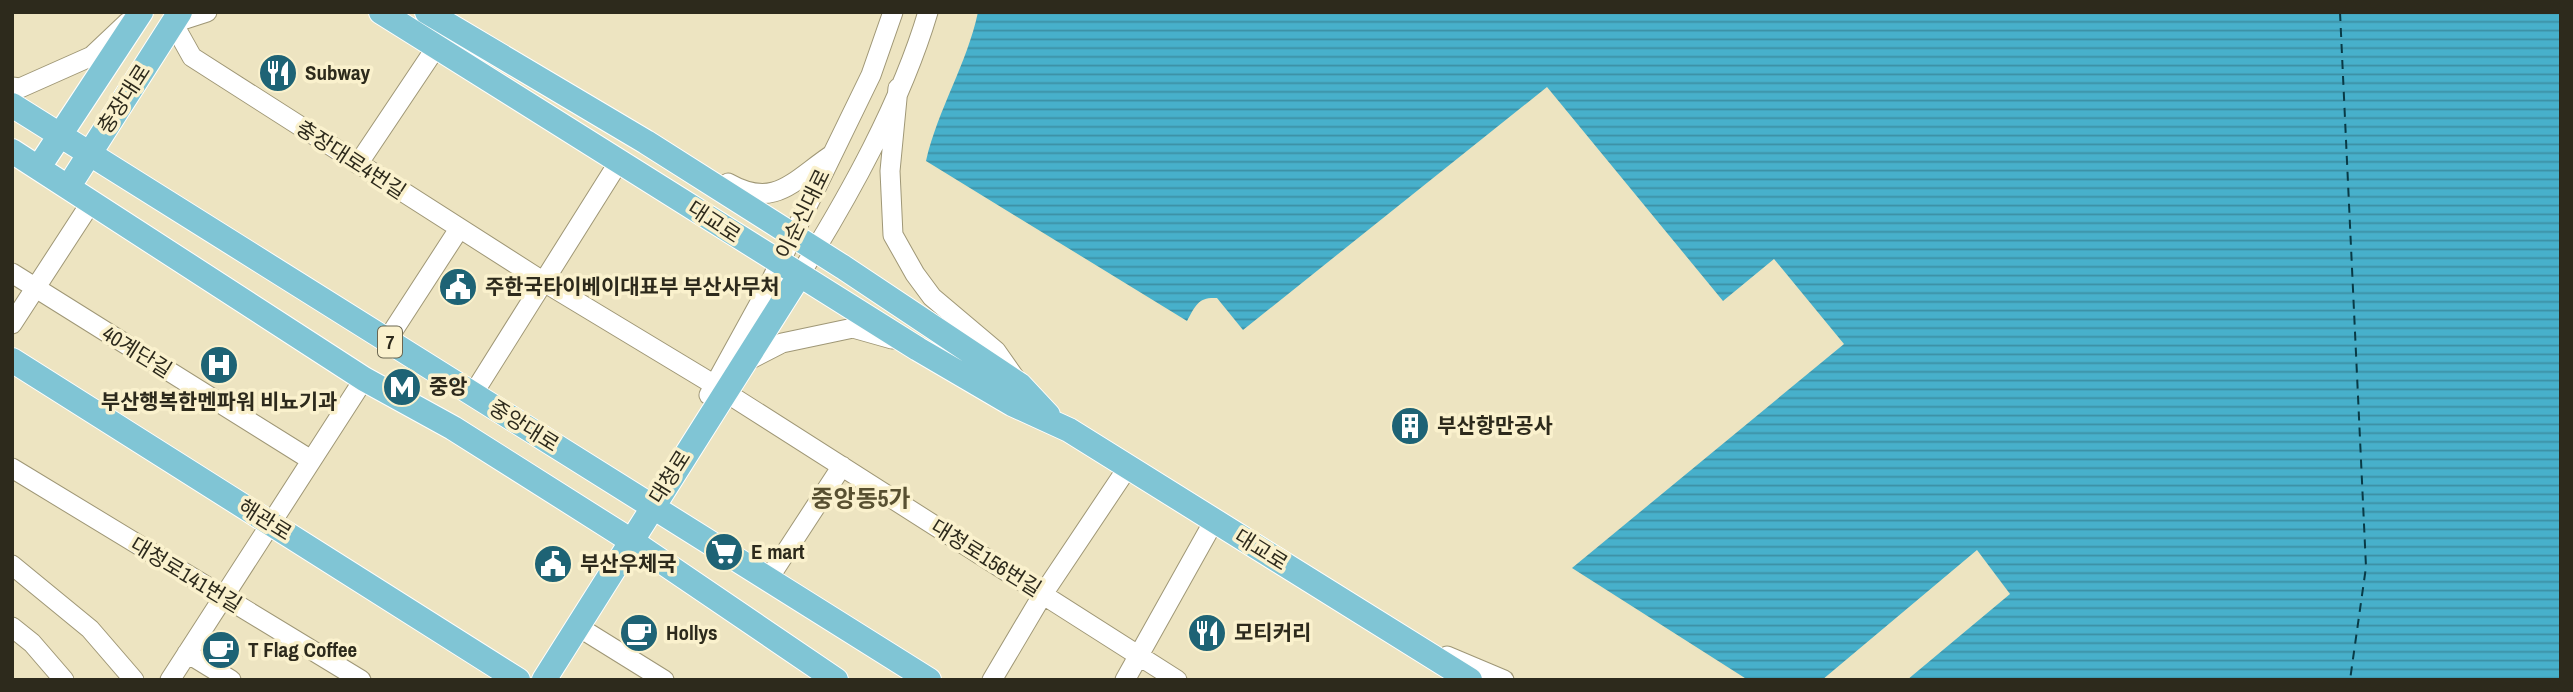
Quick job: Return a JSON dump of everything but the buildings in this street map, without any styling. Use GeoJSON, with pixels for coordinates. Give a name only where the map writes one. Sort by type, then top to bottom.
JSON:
{"type":"FeatureCollection","features":[{"type":"Feature","properties":{"kind":"main road","name":"충장대로"},"geometry":{"type":"LineString","coordinates":[[38,167],[140,12]]}},
{"type":"Feature","properties":{"kind":"main road","name":"대교로"},"geometry":{"type":"LineString","coordinates":[[381,12],[620,160],[789,270],[1012,404],[1054,421],[1469,680]]}},
{"type":"Feature","properties":{"kind":"main road","name":"대교로"},"geometry":{"type":"LineString","coordinates":[[427,12],[663,152],[815,249],[1020,385],[1054,421]]}},
{"type":"Feature","properties":{"kind":"main road","name":"충장대로"},"geometry":{"type":"LineString","coordinates":[[69,186],[176,18]]}},
{"type":"Feature","properties":{"kind":"main road","name":"중앙대로"},"geometry":{"type":"LineString","coordinates":[[12,104],[767,581],[929,680]]}},
{"type":"Feature","properties":{"kind":"main road","name":"중앙대로"},"geometry":{"type":"LineString","coordinates":[[12,151],[364,379],[453,428],[630,540],[836,680]]}},
{"type":"Feature","properties":{"kind":"main road","name":"대청로"},"geometry":{"type":"LineString","coordinates":[[544,680],[687,450],[719,388],[741,365],[789,270]]}},
{"type":"Feature","properties":{"kind":"main road","name":"해관로"},"geometry":{"type":"LineString","coordinates":[[12,360],[518,680]]}},
{"type":"Feature","properties":{"kind":"street"},"geometry":{"type":"LineString","coordinates":[[12,87],[20,88],[92,56],[140,12]]}},
{"type":"Feature","properties":{"kind":"street"},"geometry":{"type":"LineString","coordinates":[[176,18],[207,12]]}},
{"type":"Feature","properties":{"kind":"street","name":"이순신대로"},"geometry":{"type":"LineString","coordinates":[[789,270],[792,235],[871,75],[893,12]]}},
{"type":"Feature","properties":{"kind":"street","name":"이순신대로"},"geometry":{"type":"LineString","coordinates":[[719,388],[789,270],[815,249],[853,185],[898,88],[928,12]]}},
{"type":"Feature","properties":{"kind":"street","name":"충장대로4번길"},"geometry":{"type":"LineString","coordinates":[[176,18],[192,57],[459,229],[719,388]]}},
{"type":"Feature","properties":{"kind":"street"},"geometry":{"type":"LineString","coordinates":[[358,164],[437,46]]}},
{"type":"Feature","properties":{"kind":"street"},"geometry":{"type":"LineString","coordinates":[[898,88],[890,171],[893,235],[915,274],[932,297],[996,351],[1020,385]]}},
{"type":"Feature","properties":{"kind":"street"},"geometry":{"type":"LineString","coordinates":[[663,152],[696,164],[748,194],[773,194],[831,156]]}},
{"type":"Feature","properties":{"kind":"street"},"geometry":{"type":"LineString","coordinates":[[473,394],[620,160]]}},
{"type":"Feature","properties":{"kind":"street"},"geometry":{"type":"LineString","coordinates":[[12,324],[92,201]]}},
{"type":"Feature","properties":{"kind":"street"},"geometry":{"type":"LineString","coordinates":[[387,340],[459,229]]}},
{"type":"Feature","properties":{"kind":"street","name":"40계단길"},"geometry":{"type":"LineString","coordinates":[[12,273],[311,460]]}},
{"type":"Feature","properties":{"kind":"street"},"geometry":{"type":"LineString","coordinates":[[741,365],[782,343],[853,328],[918,349]]}},
{"type":"Feature","properties":{"kind":"street"},"geometry":{"type":"LineString","coordinates":[[170,680],[192,656],[274,526],[311,460],[364,379]]}},
{"type":"Feature","properties":{"kind":"street","name":"대청로156번길"},"geometry":{"type":"LineString","coordinates":[[719,388],[1177,680]]}},
{"type":"Feature","properties":{"kind":"street"},"geometry":{"type":"LineString","coordinates":[[767,581],[842,466]]}},
{"type":"Feature","properties":{"kind":"street"},"geometry":{"type":"LineString","coordinates":[[992,680],[1043,594],[1128,467]]}},
{"type":"Feature","properties":{"kind":"street","name":"대청로141번길"},"geometry":{"type":"LineString","coordinates":[[12,468],[361,680]]}},
{"type":"Feature","properties":{"kind":"street"},"geometry":{"type":"LineString","coordinates":[[1125,680],[1214,521]]}},
{"type":"Feature","properties":{"kind":"street"},"geometry":{"type":"LineString","coordinates":[[12,565],[90,629],[134,680]]}},
{"type":"Feature","properties":{"kind":"street"},"geometry":{"type":"LineString","coordinates":[[577,626],[664,680]]}},
{"type":"Feature","properties":{"kind":"street"},"geometry":{"type":"LineString","coordinates":[[12,627],[32,643],[64,680]]}},
{"type":"Feature","properties":{"kind":"street"},"geometry":{"type":"LineString","coordinates":[[1408,641],[1504,680]]}},
{"type":"Feature","properties":{"kind":"street"},"geometry":{"type":"LineString","coordinates":[[185,680],[192,656]]}},
{"type":"Feature","properties":{"kind":"street"},"geometry":{"type":"LineString","coordinates":[[192,656],[231,680]]}},
{"type":"Feature","properties":{"kind":"water"},"geometry":{"type":"Polygon","coordinates":[[[978,12],[2561,12],[2561,680],[1907,680],[2010,594],[1977,550],[1822,680],[1748,680],[1572,568],[1844,344],[1774,259],[1723,301],[1547,87],[1243,330],[1217,298],[1198,303],[1187,321],[926,161],[967,50],[978,12]]]}},
{"type":"Feature","properties":{"kind":"ferry route"},"geometry":{"type":"LineString","coordinates":[[2340,12],[2366,567],[2350,680]]}},
{"type":"Feature","properties":{"kind":"place","name":"Subway"},"geometry":{"type":"Point","coordinates":[278,73]}},
{"type":"Feature","properties":{"kind":"place","name":"주한국타이베이대표부 부산사무처"},"geometry":{"type":"Point","coordinates":[458,287]}},
{"type":"Feature","properties":{"kind":"place","name":"부산행복한멘파워 비뇨기과"},"geometry":{"type":"Point","coordinates":[219,365]}},
{"type":"Feature","properties":{"kind":"place","name":"중앙"},"geometry":{"type":"Point","coordinates":[402,387]}},
{"type":"Feature","properties":{"kind":"place","name":"부산항만공사"},"geometry":{"type":"Point","coordinates":[1410,426]}},
{"type":"Feature","properties":{"kind":"place","name":"E mart"},"geometry":{"type":"Point","coordinates":[724,552]}},
{"type":"Feature","properties":{"kind":"place","name":"부산우체국"},"geometry":{"type":"Point","coordinates":[553,564]}},
{"type":"Feature","properties":{"kind":"place","name":"Hollys"},"geometry":{"type":"Point","coordinates":[639,633]}},
{"type":"Feature","properties":{"kind":"place","name":"모티커리"},"geometry":{"type":"Point","coordinates":[1207,633]}},
{"type":"Feature","properties":{"kind":"place","name":"T Flag Coffee"},"geometry":{"type":"Point","coordinates":[221,650]}},
{"type":"Feature","properties":{"kind":"district","name":"중앙동5가"},"geometry":{"type":"Point","coordinates":[861,499]}}]}
